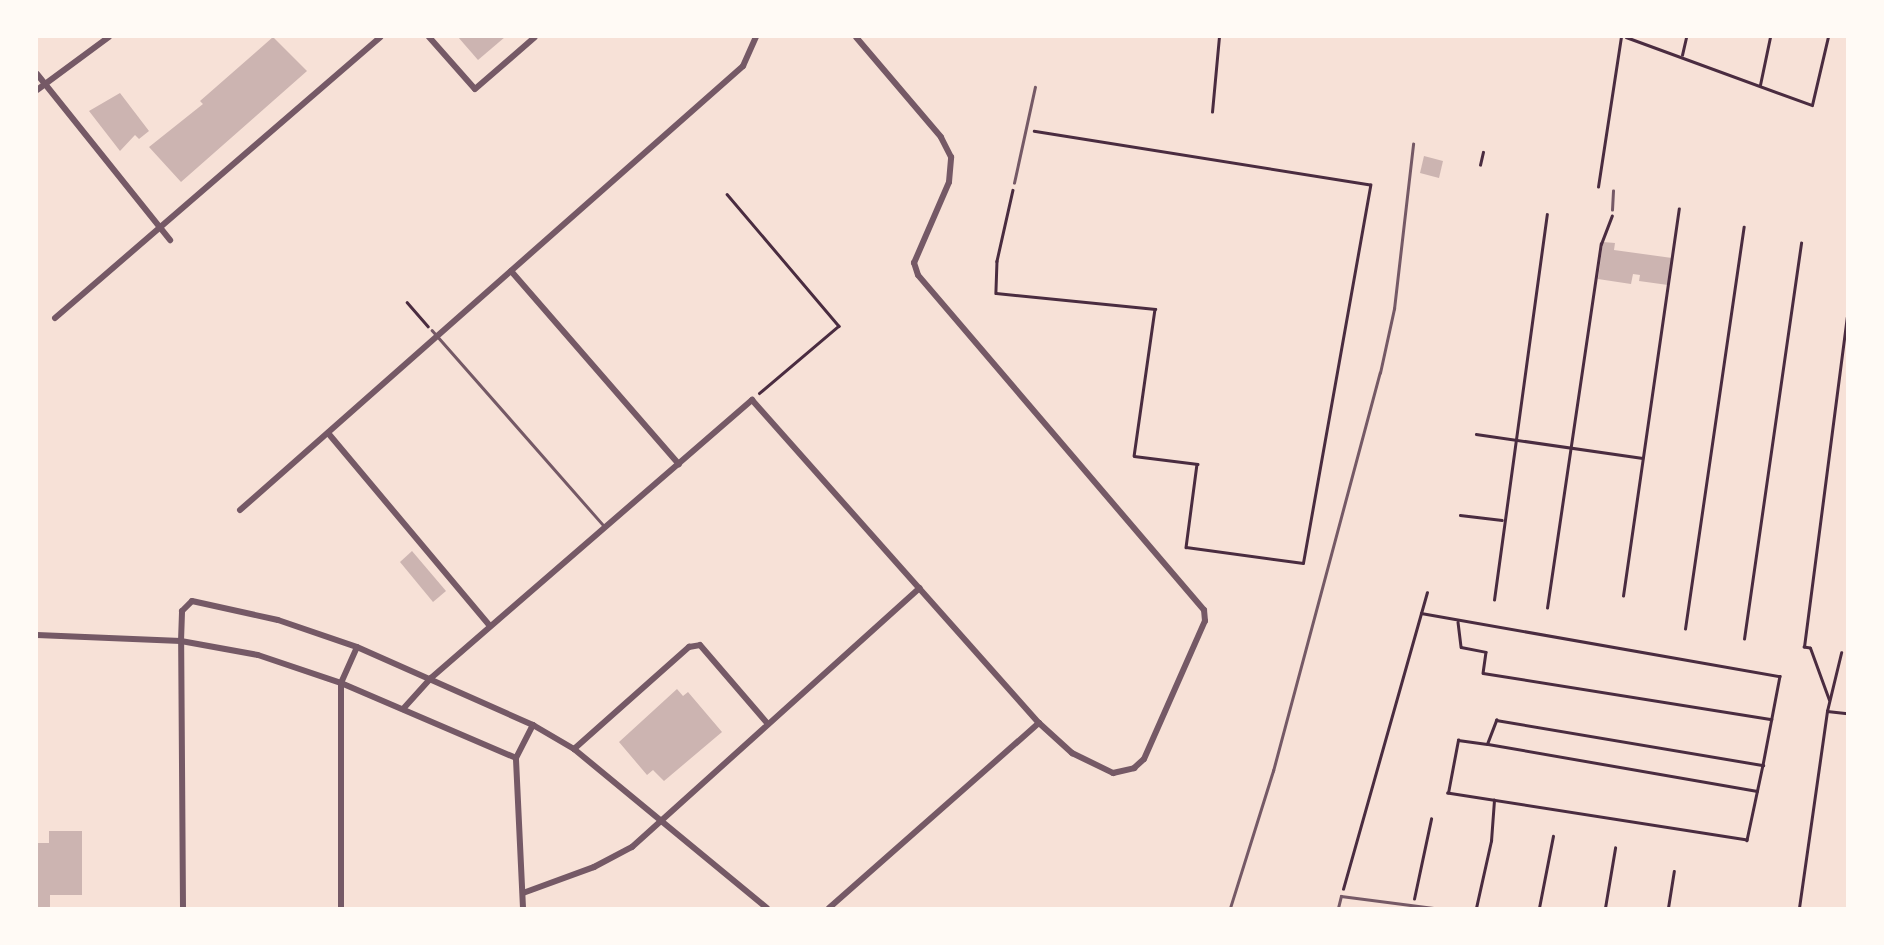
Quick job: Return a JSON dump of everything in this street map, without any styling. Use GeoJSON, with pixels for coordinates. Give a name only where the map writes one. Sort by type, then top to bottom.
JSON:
{"type":"FeatureCollection","features":[{"type":"Feature","properties":{"kind":"street"},"geometry":{"type":"LineString","coordinates":[[37,90],[109,37]]}},
{"type":"Feature","properties":{"kind":"street"},"geometry":{"type":"LineString","coordinates":[[55,318],[380,37]]}},
{"type":"Feature","properties":{"kind":"street"},"geometry":{"type":"LineString","coordinates":[[429,37],[475,89],[535,37]]}},
{"type":"Feature","properties":{"kind":"street"},"geometry":{"type":"LineString","coordinates":[[240,510],[328,433],[434,333],[511,271],[743,66],[756,37]]}},
{"type":"Feature","properties":{"kind":"street"},"geometry":{"type":"LineString","coordinates":[[402,709],[431,678],[752,400],[1039,723],[1072,753],[1107,772],[1134,768],[1148,753],[1205,621],[1203,610],[918,275],[914,263],[949,182],[951,157],[941,137],[856,37]]}},
{"type":"Feature","properties":{"kind":"street"},"geometry":{"type":"LineString","coordinates":[[37,74],[170,240]]}},
{"type":"Feature","properties":{"kind":"street"},"geometry":{"type":"LineString","coordinates":[[511,271],[678,464]]}},
{"type":"Feature","properties":{"kind":"street"},"geometry":{"type":"LineString","coordinates":[[328,433],[491,626]]}},
{"type":"Feature","properties":{"kind":"street"},"geometry":{"type":"LineString","coordinates":[[523,894],[606,862],[659,821],[920,588]]}},
{"type":"Feature","properties":{"kind":"street"},"geometry":{"type":"LineString","coordinates":[[183,908],[181,641],[182,611],[192,601],[278,620],[357,647],[533,725],[574,749],[767,908]]}},
{"type":"Feature","properties":{"kind":"street"},"geometry":{"type":"LineString","coordinates":[[37,635],[181,641],[258,655],[341,683],[516,758]]}},
{"type":"Feature","properties":{"kind":"street"},"geometry":{"type":"LineString","coordinates":[[574,749],[689,646],[700,646],[768,724]]}},
{"type":"Feature","properties":{"kind":"street"},"geometry":{"type":"LineString","coordinates":[[341,908],[341,683],[357,647]]}},
{"type":"Feature","properties":{"kind":"street"},"geometry":{"type":"LineString","coordinates":[[829,908],[1039,723]]}},
{"type":"Feature","properties":{"kind":"street"},"geometry":{"type":"LineString","coordinates":[[523,908],[516,758],[533,725]]}},
{"type":"Feature","properties":{"kind":"lane"},"geometry":{"type":"LineString","coordinates":[[1014,183],[1035,87]]}},
{"type":"Feature","properties":{"kind":"lane"},"geometry":{"type":"LineString","coordinates":[[1230,908],[1273,771],[1380,373],[1394,309],[1413,144]]}},
{"type":"Feature","properties":{"kind":"lane"},"geometry":{"type":"LineString","coordinates":[[1612,210],[1613,191]]}},
{"type":"Feature","properties":{"kind":"lane"},"geometry":{"type":"LineString","coordinates":[[434,333],[605,527]]}},
{"type":"Feature","properties":{"kind":"lane"},"geometry":{"type":"LineString","coordinates":[[1338,908],[1341,896],[1433,908]]}},
{"type":"Feature","properties":{"kind":"path"},"geometry":{"type":"LineString","coordinates":[[1212,112],[1219,37]]}},
{"type":"Feature","properties":{"kind":"path"},"geometry":{"type":"LineString","coordinates":[[1598,187],[1620,37]]}},
{"type":"Feature","properties":{"kind":"path"},"geometry":{"type":"LineString","coordinates":[[1626,37],[1682,55],[1812,105],[1828,37]]}},
{"type":"Feature","properties":{"kind":"path"},"geometry":{"type":"LineString","coordinates":[[1682,55],[1686,37]]}},
{"type":"Feature","properties":{"kind":"path"},"geometry":{"type":"LineString","coordinates":[[1760,85],[1770,37]]}},
{"type":"Feature","properties":{"kind":"path"},"geometry":{"type":"LineString","coordinates":[[1014,183],[997,261],[996,293],[1155,309],[1134,456],[1197,464],[1186,547],[1303,563],[1370,185],[1026,130]]}},
{"type":"Feature","properties":{"kind":"path"},"geometry":{"type":"LineString","coordinates":[[1480,165],[1483,152]]}},
{"type":"Feature","properties":{"kind":"path"},"geometry":{"type":"LineString","coordinates":[[727,194],[839,326],[764,390]]}},
{"type":"Feature","properties":{"kind":"path"},"geometry":{"type":"LineString","coordinates":[[1623,596],[1678,209]]}},
{"type":"Feature","properties":{"kind":"path"},"geometry":{"type":"LineString","coordinates":[[1547,608],[1601,244],[1612,223],[1612,210]]}},
{"type":"Feature","properties":{"kind":"path"},"geometry":{"type":"LineString","coordinates":[[1494,600],[1502,520],[1546,215]]}},
{"type":"Feature","properties":{"kind":"path"},"geometry":{"type":"LineString","coordinates":[[1685,629],[1744,227]]}},
{"type":"Feature","properties":{"kind":"path"},"geometry":{"type":"LineString","coordinates":[[1744,639],[1801,243]]}},
{"type":"Feature","properties":{"kind":"path"},"geometry":{"type":"LineString","coordinates":[[407,302],[434,333]]}},
{"type":"Feature","properties":{"kind":"path"},"geometry":{"type":"LineString","coordinates":[[1829,700],[1810,648],[1804,647],[1847,318]]}},
{"type":"Feature","properties":{"kind":"path"},"geometry":{"type":"LineString","coordinates":[[1476,434],[1642,458]]}},
{"type":"Feature","properties":{"kind":"path"},"geometry":{"type":"LineString","coordinates":[[1460,515],[1502,520]]}},
{"type":"Feature","properties":{"kind":"path"},"geometry":{"type":"LineString","coordinates":[[1341,896],[1427,593]]}},
{"type":"Feature","properties":{"kind":"path"},"geometry":{"type":"LineString","coordinates":[[1421,613],[1458,622],[1780,676],[1763,765],[1746,840],[1448,793],[1458,740],[1757,791]]}},
{"type":"Feature","properties":{"kind":"path"},"geometry":{"type":"LineString","coordinates":[[1458,622],[1461,647],[1486,652],[1483,673],[1772,719]]}},
{"type":"Feature","properties":{"kind":"path"},"geometry":{"type":"LineString","coordinates":[[1799,908],[1827,711],[1841,653]]}},
{"type":"Feature","properties":{"kind":"path"},"geometry":{"type":"LineString","coordinates":[[1827,711],[1847,713]]}},
{"type":"Feature","properties":{"kind":"path"},"geometry":{"type":"LineString","coordinates":[[1487,744],[1496,720],[1763,765]]}},
{"type":"Feature","properties":{"kind":"path"},"geometry":{"type":"LineString","coordinates":[[1476,908],[1491,841],[1494,800]]}},
{"type":"Feature","properties":{"kind":"path"},"geometry":{"type":"LineString","coordinates":[[1413,905],[1431,819]]}},
{"type":"Feature","properties":{"kind":"path"},"geometry":{"type":"LineString","coordinates":[[1539,908],[1553,835]]}},
{"type":"Feature","properties":{"kind":"path"},"geometry":{"type":"LineString","coordinates":[[1605,908],[1615,848]]}},
{"type":"Feature","properties":{"kind":"path"},"geometry":{"type":"LineString","coordinates":[[1668,908],[1674,871]]}},
{"type":"Feature","properties":{"kind":"building"},"geometry":{"type":"Polygon","coordinates":[[[273,37],[307,71],[181,182],[149,147],[203,104],[200,101],[273,37]]]}},
{"type":"Feature","properties":{"kind":"building"},"geometry":{"type":"Polygon","coordinates":[[[458,37],[505,37],[478,60],[458,37]]]}},
{"type":"Feature","properties":{"kind":"building"},"geometry":{"type":"Polygon","coordinates":[[[120,93],[149,131],[139,139],[135,135],[120,151],[89,111],[120,93]]]}},
{"type":"Feature","properties":{"kind":"building"},"geometry":{"type":"Polygon","coordinates":[[[1424,156],[1443,161],[1439,178],[1420,173],[1424,156]]]}},
{"type":"Feature","properties":{"kind":"building"},"geometry":{"type":"Polygon","coordinates":[[[1603,242],[1615,243],[1614,250],[1672,258],[1668,285],[1639,281],[1640,275],[1633,274],[1631,284],[1598,279],[1603,242]]]}},
{"type":"Feature","properties":{"kind":"building"},"geometry":{"type":"Polygon","coordinates":[[[412,551],[446,591],[433,602],[400,562],[412,551]]]}},
{"type":"Feature","properties":{"kind":"building"},"geometry":{"type":"Polygon","coordinates":[[[677,689],[683,696],[688,692],[722,732],[664,781],[653,770],[647,775],[619,742],[677,689]]]}},
{"type":"Feature","properties":{"kind":"building"},"geometry":{"type":"Polygon","coordinates":[[[49,831],[82,831],[82,895],[50,895],[50,908],[37,908],[37,843],[49,843],[49,831]]]}}]}
